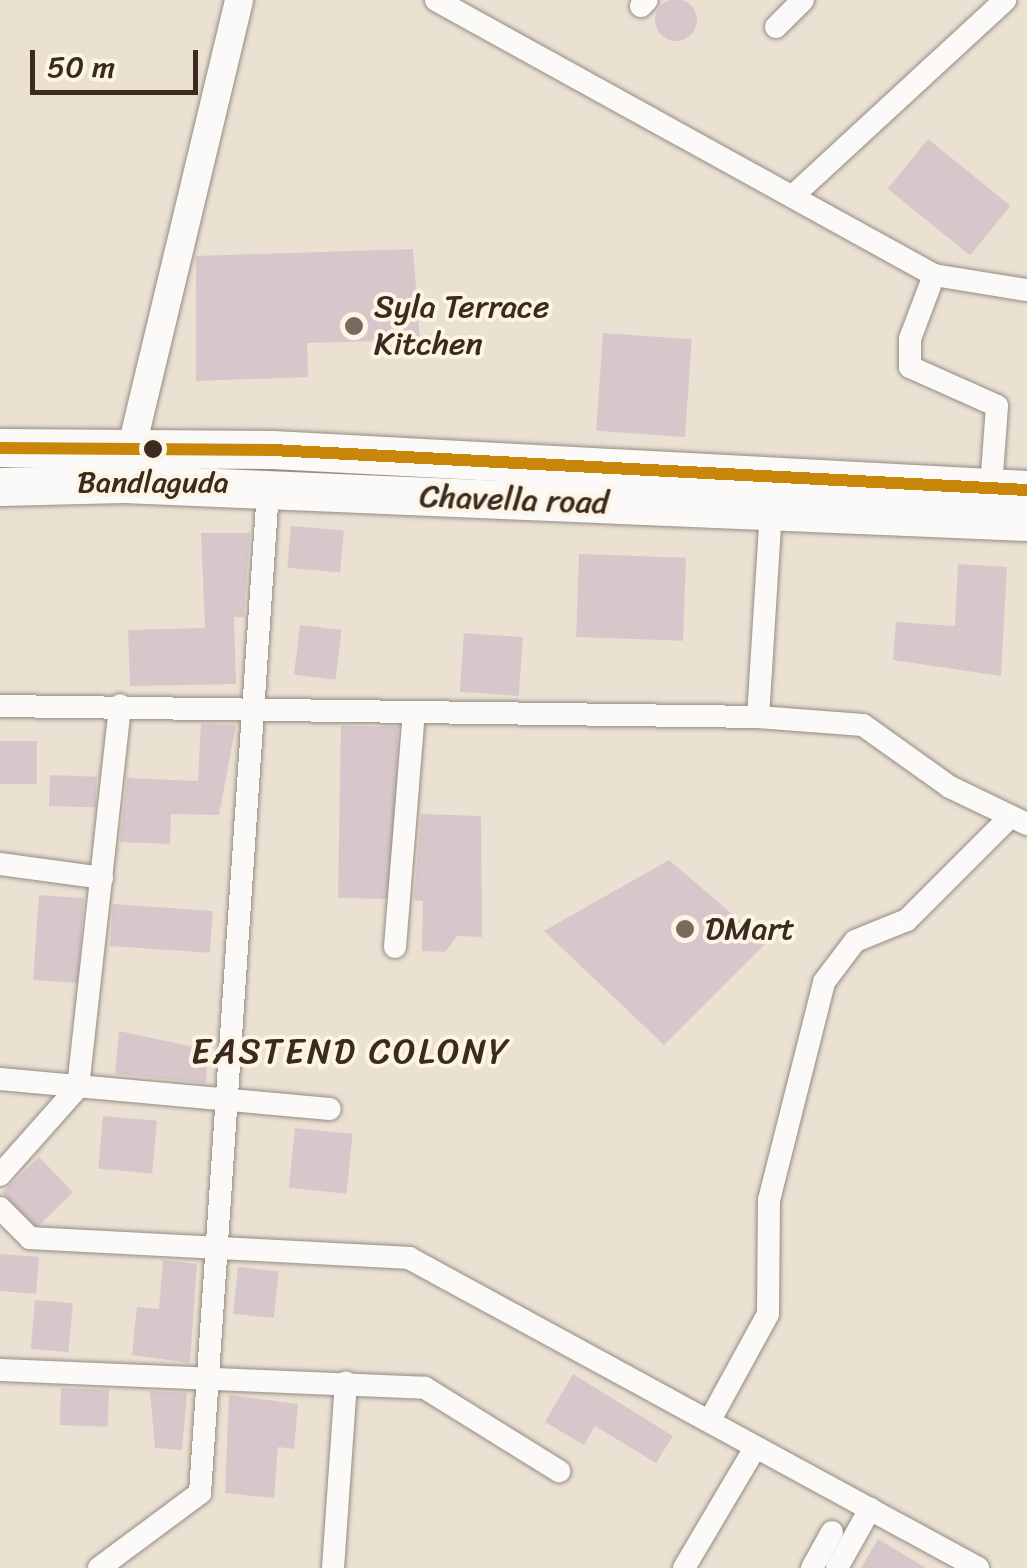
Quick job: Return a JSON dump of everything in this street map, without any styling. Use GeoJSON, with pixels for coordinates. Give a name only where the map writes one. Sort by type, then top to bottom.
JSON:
{"type":"FeatureCollection","features":[{"type":"Feature","properties":{"kind":"highway","name":"Chavella road"},"geometry":{"type":"LineString","coordinates":[[0,448],[131,447],[1009,489]]}},
{"type":"Feature","properties":{"kind":"highway","name":"Chavella road"},"geometry":{"type":"LineString","coordinates":[[0,487],[124,484],[1027,522]]}},
{"type":"Feature","properties":{"kind":"street"},"geometry":{"type":"LineString","coordinates":[[124,484],[239,0]]}},
{"type":"Feature","properties":{"kind":"street"},"geometry":{"type":"LineString","coordinates":[[436,0],[795,194],[934,275],[1027,290]]}},
{"type":"Feature","properties":{"kind":"street"},"geometry":{"type":"LineString","coordinates":[[776,27],[804,0]]}},
{"type":"Feature","properties":{"kind":"street"},"geometry":{"type":"LineString","coordinates":[[795,194],[1005,0]]}},
{"type":"Feature","properties":{"kind":"street"},"geometry":{"type":"LineString","coordinates":[[934,275],[910,339],[910,367],[997,406],[1009,489]]}},
{"type":"Feature","properties":{"kind":"street"},"geometry":{"type":"LineString","coordinates":[[99,1568],[200,1493],[257,706],[268,490]]}},
{"type":"Feature","properties":{"kind":"street"},"geometry":{"type":"LineString","coordinates":[[758,716],[771,510]]}},
{"type":"Feature","properties":{"kind":"street"},"geometry":{"type":"LineString","coordinates":[[0,1175],[78,1087],[120,705]]}},
{"type":"Feature","properties":{"kind":"street"},"geometry":{"type":"LineString","coordinates":[[0,706],[257,706],[414,713],[758,716],[863,725],[1017,822],[907,920],[855,941],[824,982],[768,1200],[768,1314],[710,1420]]}},
{"type":"Feature","properties":{"kind":"street"},"geometry":{"type":"LineString","coordinates":[[395,947],[414,713]]}},
{"type":"Feature","properties":{"kind":"street"},"geometry":{"type":"LineString","coordinates":[[0,864],[102,878]]}},
{"type":"Feature","properties":{"kind":"street"},"geometry":{"type":"LineString","coordinates":[[0,1079],[229,1104],[330,1109]]}},
{"type":"Feature","properties":{"kind":"street"},"geometry":{"type":"LineString","coordinates":[[0,1208],[30,1238],[408,1258],[978,1568]]}},
{"type":"Feature","properties":{"kind":"street"},"geometry":{"type":"LineString","coordinates":[[0,1370],[210,1382],[346,1382],[425,1388],[559,1471]]}},
{"type":"Feature","properties":{"kind":"street"},"geometry":{"type":"LineString","coordinates":[[333,1568],[346,1382]]}},
{"type":"Feature","properties":{"kind":"street"},"geometry":{"type":"LineString","coordinates":[[684,1568],[755,1448]]}},
{"type":"Feature","properties":{"kind":"street"},"geometry":{"type":"LineString","coordinates":[[836,1568],[870,1510]]}},
{"type":"Feature","properties":{"kind":"street"},"geometry":{"type":"LineString","coordinates":[[812,1568],[832,1532]]}},
{"type":"Feature","properties":{"kind":"building"},"geometry":{"type":"Polygon","coordinates":[[[676,-1],[691,5],[697,20],[691,35],[676,41],[661,35],[655,20],[661,5],[676,-1]]]}},
{"type":"Feature","properties":{"kind":"building"},"geometry":{"type":"Polygon","coordinates":[[[928,139],[1010,206],[970,255],[888,189],[928,139]]]}},
{"type":"Feature","properties":{"kind":"building"},"geometry":{"type":"Polygon","coordinates":[[[413,249],[420,340],[307,343],[308,377],[196,381],[196,256],[413,249]]]}},
{"type":"Feature","properties":{"kind":"building"},"geometry":{"type":"Polygon","coordinates":[[[603,333],[692,339],[685,437],[596,431],[603,333]]]}},
{"type":"Feature","properties":{"kind":"building"},"geometry":{"type":"Polygon","coordinates":[[[291,526],[344,531],[340,572],[287,568],[291,526]]]}},
{"type":"Feature","properties":{"kind":"building"},"geometry":{"type":"Polygon","coordinates":[[[201,533],[250,533],[244,617],[234,617],[236,684],[130,686],[128,630],[205,628],[201,533]]]}},
{"type":"Feature","properties":{"kind":"building"},"geometry":{"type":"Polygon","coordinates":[[[579,554],[686,558],[683,641],[576,637],[579,554]]]}},
{"type":"Feature","properties":{"kind":"building"},"geometry":{"type":"Polygon","coordinates":[[[958,564],[1007,567],[1001,676],[893,660],[896,622],[955,626],[958,564]]]}},
{"type":"Feature","properties":{"kind":"building"},"geometry":{"type":"Polygon","coordinates":[[[300,625],[342,630],[336,680],[294,675],[300,625]]]}},
{"type":"Feature","properties":{"kind":"building"},"geometry":{"type":"Polygon","coordinates":[[[464,633],[523,637],[519,696],[460,692],[464,633]]]}},
{"type":"Feature","properties":{"kind":"building"},"geometry":{"type":"Polygon","coordinates":[[[201,724],[236,725],[219,815],[171,814],[170,844],[120,842],[127,778],[198,781],[201,724]]]}},
{"type":"Feature","properties":{"kind":"building"},"geometry":{"type":"Polygon","coordinates":[[[341,726],[398,727],[395,899],[338,898],[341,726]]]}},
{"type":"Feature","properties":{"kind":"building"},"geometry":{"type":"Polygon","coordinates":[[[0,741],[37,741],[37,784],[0,784],[0,741]]]}},
{"type":"Feature","properties":{"kind":"building"},"geometry":{"type":"Polygon","coordinates":[[[50,775],[97,777],[96,808],[49,806],[50,775]]]}},
{"type":"Feature","properties":{"kind":"building"},"geometry":{"type":"Polygon","coordinates":[[[421,814],[481,816],[482,937],[457,936],[445,952],[422,951],[423,901],[414,900],[421,814]]]}},
{"type":"Feature","properties":{"kind":"building"},"geometry":{"type":"Polygon","coordinates":[[[669,860],[766,943],[664,1045],[544,931],[669,860]]]}},
{"type":"Feature","properties":{"kind":"building"},"geometry":{"type":"Polygon","coordinates":[[[39,895],[84,898],[78,983],[33,980],[39,895]]]}},
{"type":"Feature","properties":{"kind":"building"},"geometry":{"type":"Polygon","coordinates":[[[113,904],[213,911],[210,953],[110,946],[113,904]]]}},
{"type":"Feature","properties":{"kind":"building"},"geometry":{"type":"Polygon","coordinates":[[[119,1031],[208,1050],[206,1083],[115,1074],[119,1031]]]}},
{"type":"Feature","properties":{"kind":"building"},"geometry":{"type":"Polygon","coordinates":[[[103,1116],[157,1121],[152,1174],[98,1169],[103,1116]]]}},
{"type":"Feature","properties":{"kind":"building"},"geometry":{"type":"Polygon","coordinates":[[[295,1128],[353,1134],[346,1194],[289,1188],[295,1128]]]}},
{"type":"Feature","properties":{"kind":"building"},"geometry":{"type":"Polygon","coordinates":[[[39,1157],[73,1192],[36,1228],[2,1192],[39,1157]]]}},
{"type":"Feature","properties":{"kind":"building"},"geometry":{"type":"Polygon","coordinates":[[[0,1254],[39,1257],[36,1294],[0,1291],[0,1254]]]}},
{"type":"Feature","properties":{"kind":"building"},"geometry":{"type":"Polygon","coordinates":[[[163,1260],[197,1264],[190,1363],[132,1355],[137,1307],[159,1309],[163,1260]]]}},
{"type":"Feature","properties":{"kind":"building"},"geometry":{"type":"Polygon","coordinates":[[[238,1267],[279,1271],[274,1318],[233,1314],[238,1267]]]}},
{"type":"Feature","properties":{"kind":"building"},"geometry":{"type":"Polygon","coordinates":[[[35,1300],[73,1303],[69,1352],[31,1349],[35,1300]]]}},
{"type":"Feature","properties":{"kind":"building"},"geometry":{"type":"Polygon","coordinates":[[[573,1374],[673,1436],[656,1463],[595,1426],[584,1445],[545,1422],[573,1374]]]}},
{"type":"Feature","properties":{"kind":"building"},"geometry":{"type":"Polygon","coordinates":[[[61,1388],[109,1390],[108,1427],[60,1425],[61,1388]]]}},
{"type":"Feature","properties":{"kind":"building"},"geometry":{"type":"Polygon","coordinates":[[[150,1391],[187,1393],[182,1450],[155,1448],[150,1391]]]}},
{"type":"Feature","properties":{"kind":"building"},"geometry":{"type":"Polygon","coordinates":[[[229,1395],[298,1404],[294,1449],[278,1447],[274,1498],[225,1493],[229,1395]]]}},
{"type":"Feature","properties":{"kind":"building"},"geometry":{"type":"Polygon","coordinates":[[[878,1539],[926,1568],[861,1568],[878,1539]]]}},
{"type":"Feature","properties":{"kind":"transit line"},"geometry":{"type":"LineString","coordinates":[[0,448],[273,450],[1027,490]]}},
{"type":"Feature","properties":{"kind":"place","name":"Syla Terrace Kitchen"},"geometry":{"type":"Point","coordinates":[354,326]}},
{"type":"Feature","properties":{"kind":"place","name":"Bandlaguda"},"geometry":{"type":"Point","coordinates":[153,449]}},
{"type":"Feature","properties":{"kind":"place","name":"DMart"},"geometry":{"type":"Point","coordinates":[685,929]}},
{"type":"Feature","properties":{"kind":"district","name":"EASTEND COLONY"},"geometry":{"type":"Point","coordinates":[351,1051]}}]}
